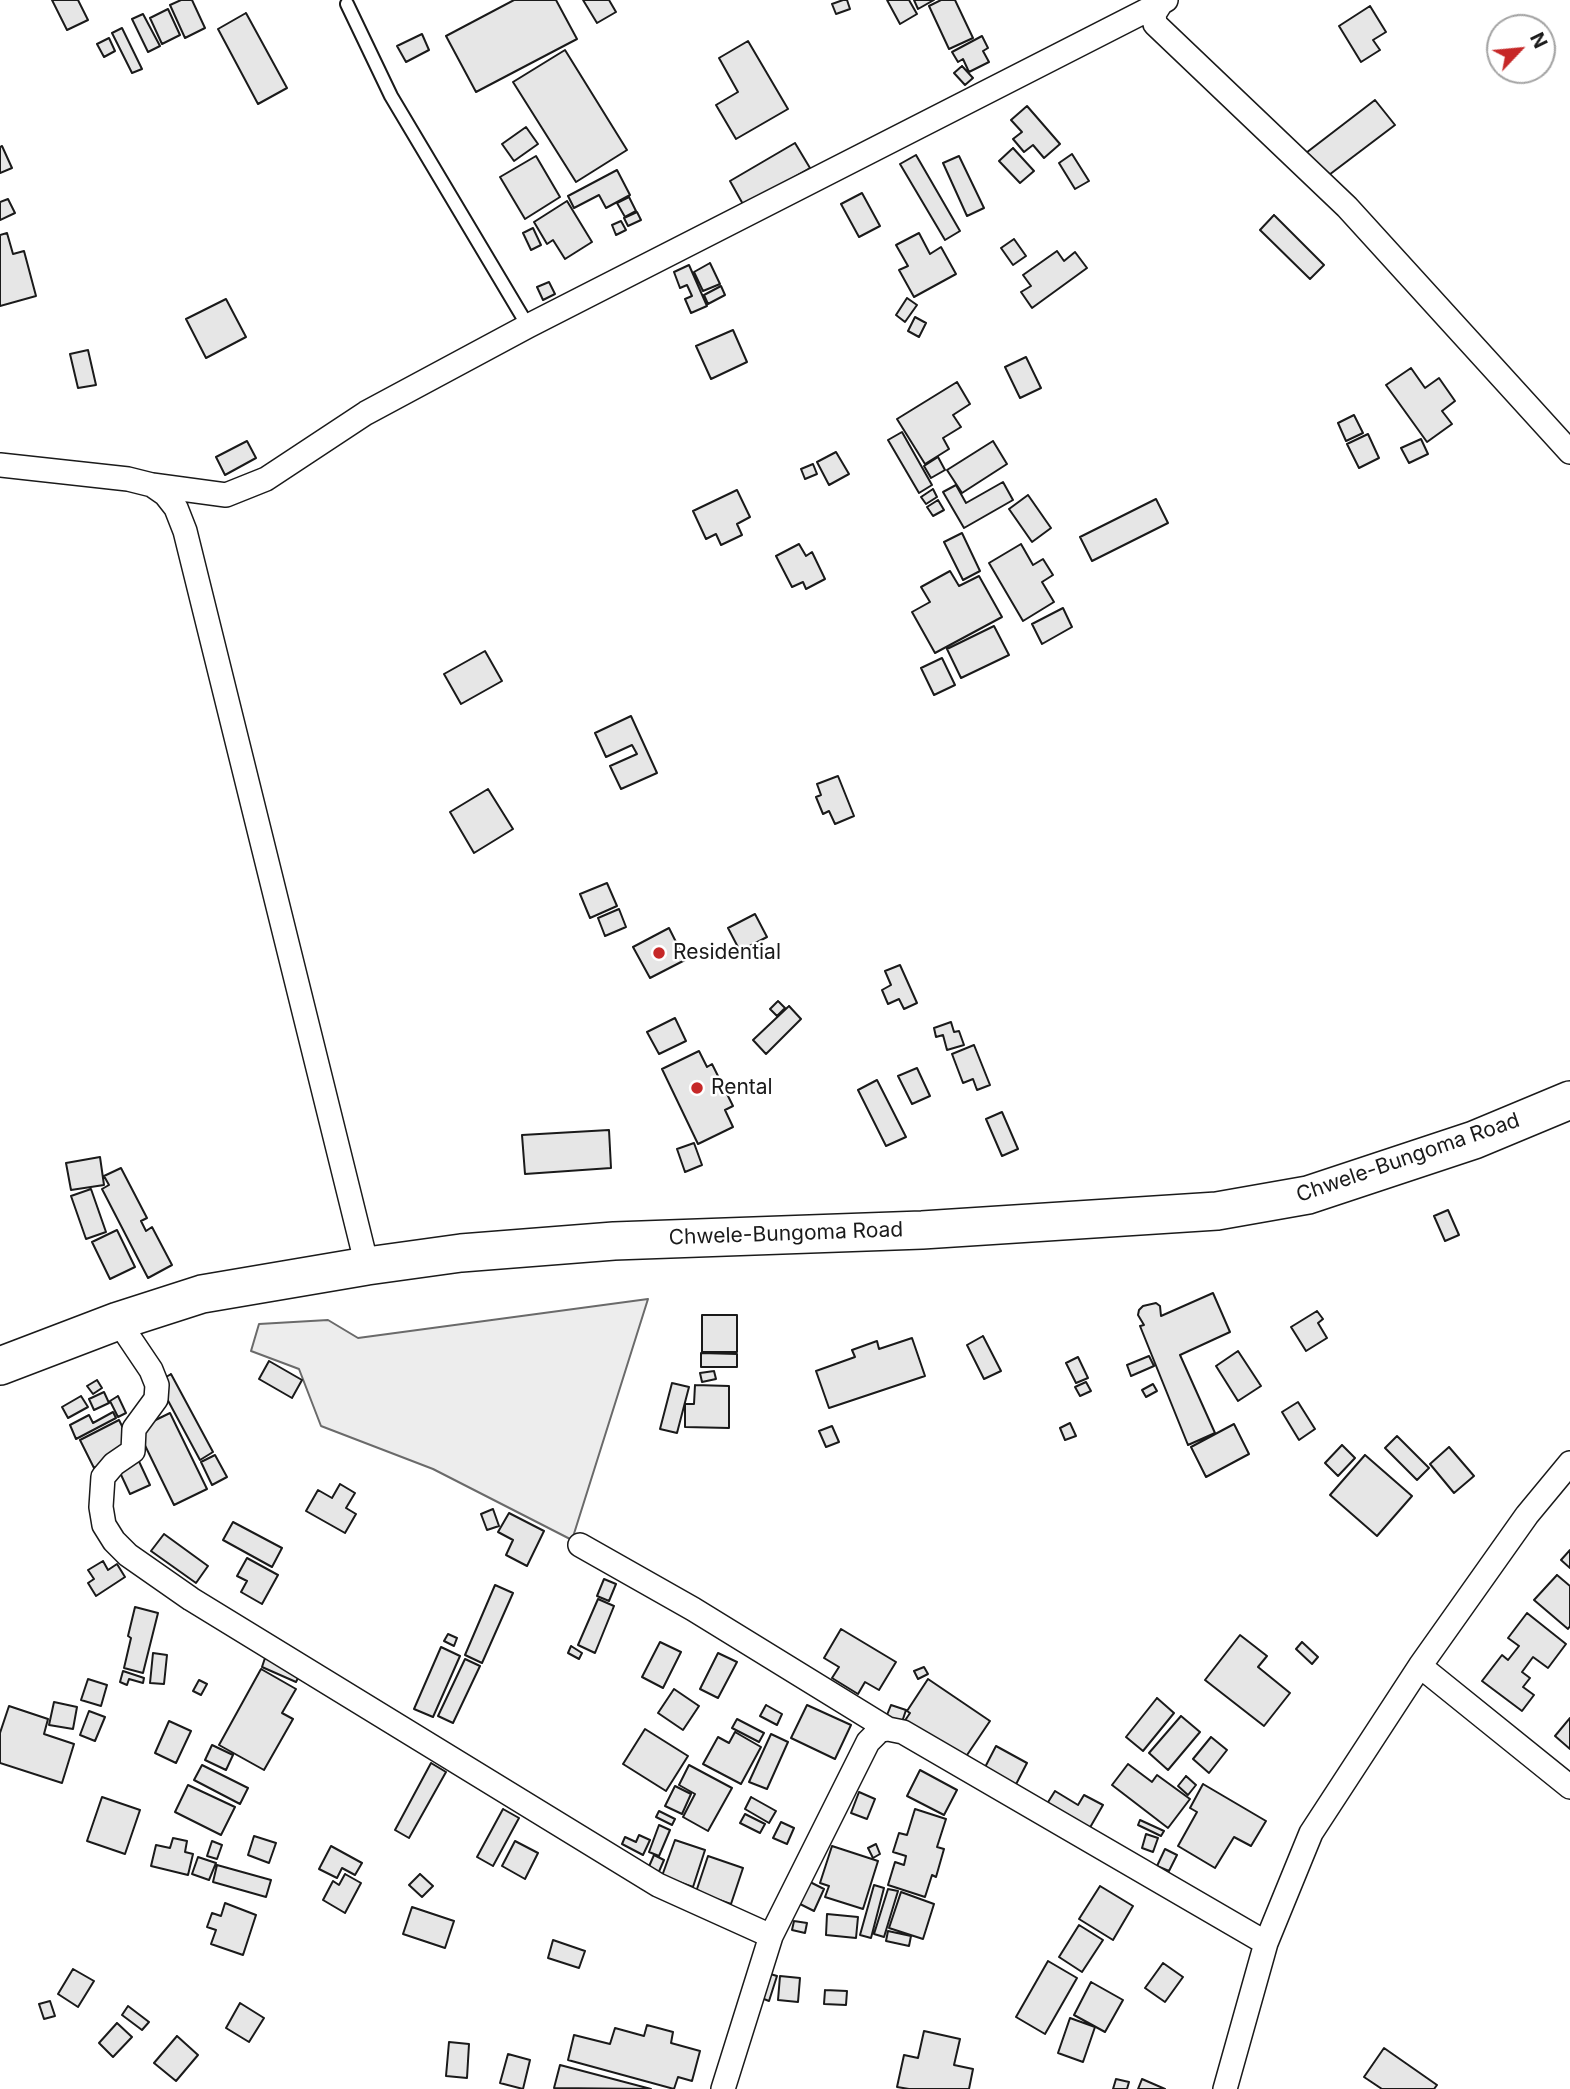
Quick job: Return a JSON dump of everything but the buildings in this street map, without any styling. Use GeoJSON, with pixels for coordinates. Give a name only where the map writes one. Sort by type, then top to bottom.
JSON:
{"type":"FeatureCollection","features":[{"type":"Feature","properties":{"kind":"main road","name":"Chwele-Bungoma Road"},"geometry":{"type":"LineString","coordinates":[[0,1366],[118,1321],[202,1294],[461,1253],[614,1241],[922,1230],[1217,1211],[1308,1195],[1474,1140],[1570,1100]]}},
{"type":"Feature","properties":{"kind":"street"},"geometry":{"type":"LineString","coordinates":[[0,465],[128,479],[226,495],[266,479],[366,413],[528,326],[1163,2]]}},
{"type":"Feature","properties":{"kind":"street"},"geometry":{"type":"LineString","coordinates":[[1163,2],[1154,14],[1156,24],[1168,38],[1347,206],[1570,452]]}},
{"type":"Feature","properties":{"kind":"street"},"geometry":{"type":"LineString","coordinates":[[152,485],[165,494],[176,508],[185,531],[367,1266]]}},
{"type":"Feature","properties":{"kind":"street"},"geometry":{"type":"LineString","coordinates":[[118,1321],[151,1370],[157,1385],[156,1399],[134,1429],[133,1451],[114,1464],[103,1477],[100,1507],[104,1525],[114,1541],[128,1555],[191,1599],[658,1885],[771,1936]]}},
{"type":"Feature","properties":{"kind":"street"},"geometry":{"type":"LineString","coordinates":[[1224,2089],[1266,1943],[1311,1833],[1420,1666],[1527,1515],[1570,1463]]}},
{"type":"Feature","properties":{"kind":"street"},"geometry":{"type":"LineString","coordinates":[[580,1545],[693,1609],[888,1728],[903,1732],[1266,1943]]}},
{"type":"Feature","properties":{"kind":"street"},"geometry":{"type":"LineString","coordinates":[[1420,1666],[1570,1787]]}},
{"type":"Feature","properties":{"kind":"street"},"geometry":{"type":"LineString","coordinates":[[723,2089],[771,1936],[868,1742],[873,1735],[888,1728]]}},
{"type":"Feature","properties":{"kind":"lane"},"geometry":{"type":"LineString","coordinates":[[347,4],[391,96],[528,326]]}},
{"type":"Feature","properties":{"kind":"shaded area"},"geometry":{"type":"Polygon","coordinates":[[[648,1299],[572,1540],[433,1469],[321,1426],[299,1369],[251,1351],[259,1324],[328,1320],[358,1338],[648,1299]]]}},
{"type":"Feature","properties":{"kind":"place","name":"Residential"},"geometry":{"type":"Point","coordinates":[659,953]}},
{"type":"Feature","properties":{"kind":"place","name":"Rental"},"geometry":{"type":"Point","coordinates":[697,1088]}}]}
